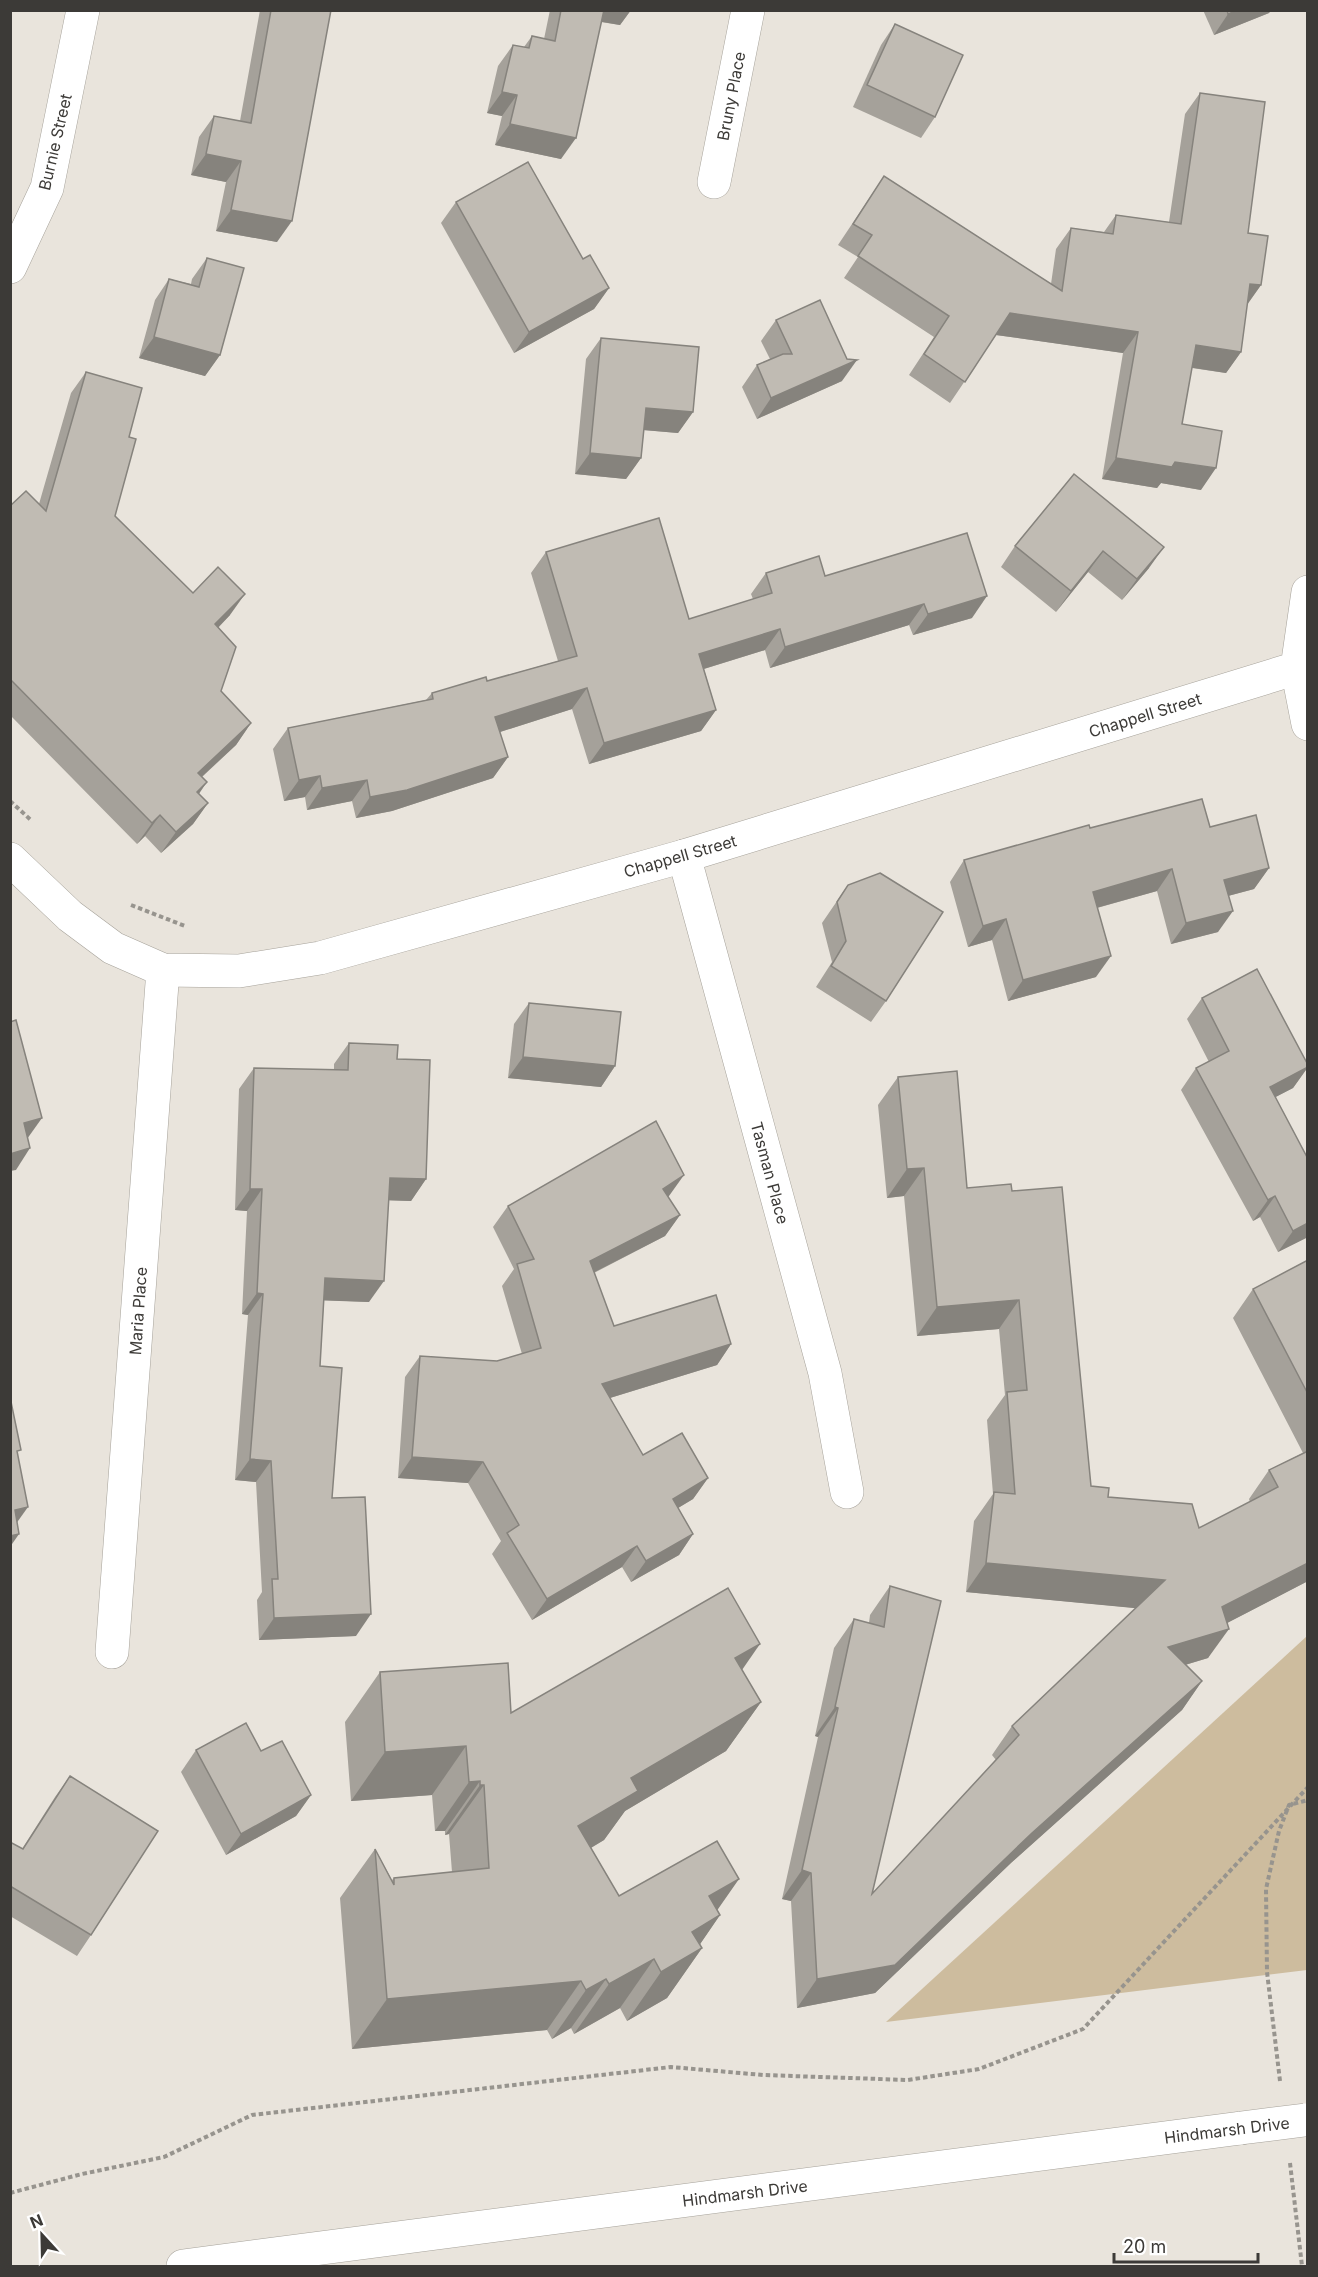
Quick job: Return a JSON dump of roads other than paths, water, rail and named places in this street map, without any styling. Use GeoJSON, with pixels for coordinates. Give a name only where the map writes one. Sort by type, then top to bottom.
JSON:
{"type":"FeatureCollection","features":[{"type":"Feature","properties":{"kind":"street","name":"Burnie Street"},"geometry":{"type":"LineString","coordinates":[[10,267],[46,188],[83,10]]}},
{"type":"Feature","properties":{"kind":"street","name":"Bruny Place"},"geometry":{"type":"LineString","coordinates":[[714,182],[748,10]]}},
{"type":"Feature","properties":{"kind":"street"},"geometry":{"type":"LineString","coordinates":[[1308,592],[1297,668],[1308,724]]}},
{"type":"Feature","properties":{"kind":"street","name":"Chappell Street"},"geometry":{"type":"LineString","coordinates":[[10,859],[70,916],[113,948],[163,970],[239,971],[320,958],[684,856],[1297,668]]}},
{"type":"Feature","properties":{"kind":"street","name":"Tasman Place"},"geometry":{"type":"LineString","coordinates":[[684,856],[825,1373],[847,1492]]}},
{"type":"Feature","properties":{"kind":"street","name":"Maria Place"},"geometry":{"type":"LineString","coordinates":[[112,1652],[163,970]]}},
{"type":"Feature","properties":{"kind":"street","name":"Hindmarsh Drive"},"geometry":{"type":"LineString","coordinates":[[183,2266],[1306,2120]]}}]}
